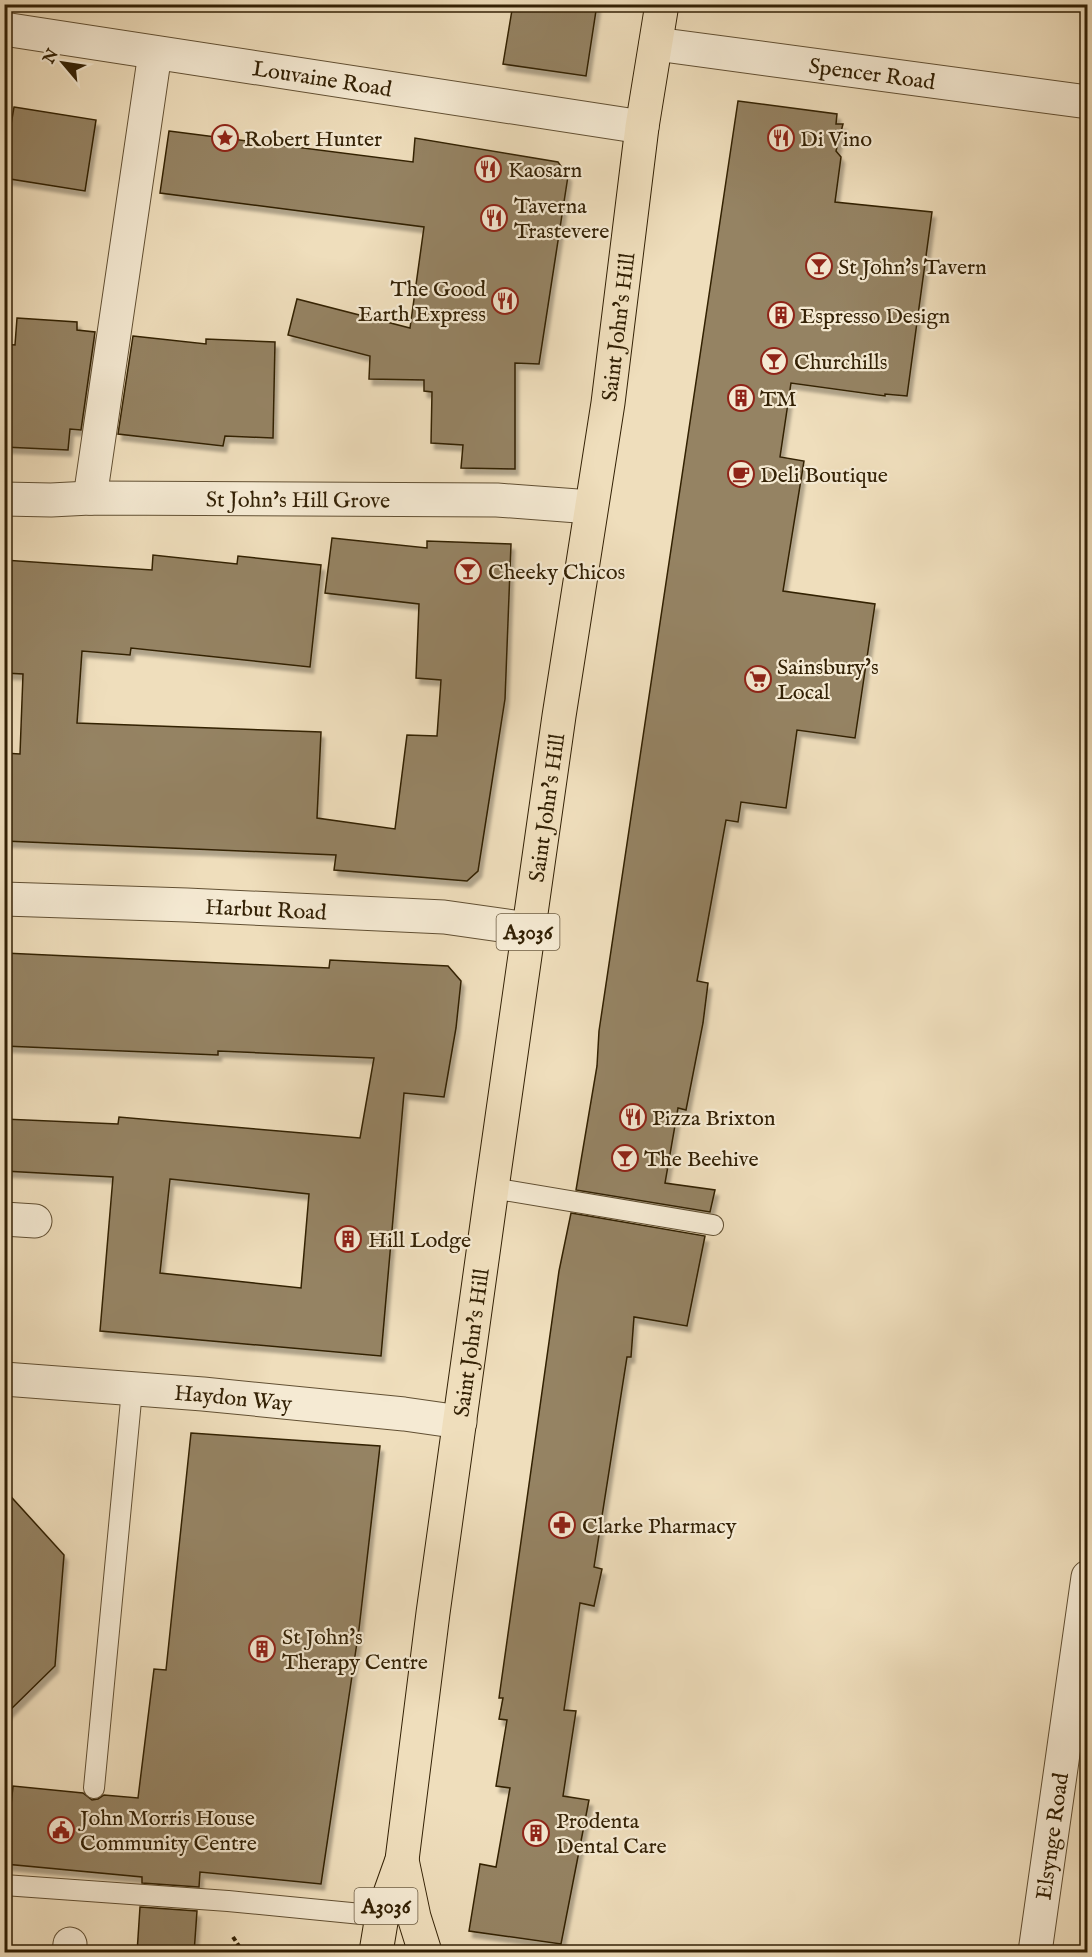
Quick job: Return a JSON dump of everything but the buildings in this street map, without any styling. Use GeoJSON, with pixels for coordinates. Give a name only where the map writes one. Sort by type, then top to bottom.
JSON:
{"type":"FeatureCollection","features":[{"type":"Feature","properties":{"kind":"main road","name":"Saint John's Hill"},"geometry":{"type":"LineString","coordinates":[[402,1860],[433,1613],[528,929],[608,404],[642,127],[662,4]]}},
{"type":"Feature","properties":{"kind":"main road","name":"A3036"},"geometry":{"type":"LineString","coordinates":[[376,1953],[382,1916],[402,1860]]}},
{"type":"Feature","properties":{"kind":"main road","name":"A3036"},"geometry":{"type":"LineString","coordinates":[[402,1860],[414,1917],[425,1953]]}},
{"type":"Feature","properties":{"kind":"street","name":"Louvaine Road"},"geometry":{"type":"LineString","coordinates":[[4,29],[642,127]]}},
{"type":"Feature","properties":{"kind":"street","name":"Spencer Road"},"geometry":{"type":"LineString","coordinates":[[656,44],[1088,102]]}},
{"type":"Feature","properties":{"kind":"street"},"geometry":{"type":"LineString","coordinates":[[90,498],[155,53]]}},
{"type":"Feature","properties":{"kind":"street","name":"St John's Hill Grove"},"geometry":{"type":"LineString","coordinates":[[4,499],[51,501],[90,498],[497,500],[591,507]]}},
{"type":"Feature","properties":{"kind":"street","name":"Harbut Road"},"geometry":{"type":"LineString","coordinates":[[4,899],[444,917],[528,929]]}},
{"type":"Feature","properties":{"kind":"street","name":"Haydon Way"},"geometry":{"type":"LineString","coordinates":[[4,1379],[203,1394],[392,1412],[460,1422]]}},
{"type":"Feature","properties":{"kind":"street","name":"Elsynge Road"},"geometry":{"type":"LineString","coordinates":[[1035,1953],[1082,1660],[1088,1577]]}},
{"type":"Feature","properties":{"kind":"lane"},"geometry":{"type":"LineString","coordinates":[[492,1188],[713,1226]]}},
{"type":"Feature","properties":{"kind":"lane"},"geometry":{"type":"LineString","coordinates":[[94,1788],[132,1390]]}},
{"type":"Feature","properties":{"kind":"lane"},"geometry":{"type":"LineString","coordinates":[[4,1885],[228,1900],[382,1916]]}},
{"type":"Feature","properties":{"kind":"path"},"geometry":{"type":"LineString","coordinates":[[230,1933],[243,1953]]}},
{"type":"Feature","properties":{"kind":"place","name":"Robert Hunter"},"geometry":{"type":"Point","coordinates":[225,138]}},
{"type":"Feature","properties":{"kind":"place","name":"Di Vino"},"geometry":{"type":"Point","coordinates":[781,138]}},
{"type":"Feature","properties":{"kind":"place","name":"Kaosarn"},"geometry":{"type":"Point","coordinates":[488,169]}},
{"type":"Feature","properties":{"kind":"place","name":"Taverna Trastevere"},"geometry":{"type":"Point","coordinates":[494,218]}},
{"type":"Feature","properties":{"kind":"place","name":"St John's Tavern"},"geometry":{"type":"Point","coordinates":[819,266]}},
{"type":"Feature","properties":{"kind":"place","name":"The Good Earth Express"},"geometry":{"type":"Point","coordinates":[505,301]}},
{"type":"Feature","properties":{"kind":"place","name":"Espresso Design"},"geometry":{"type":"Point","coordinates":[781,315]}},
{"type":"Feature","properties":{"kind":"place","name":"Churchills"},"geometry":{"type":"Point","coordinates":[774,361]}},
{"type":"Feature","properties":{"kind":"place","name":"TM"},"geometry":{"type":"Point","coordinates":[741,398]}},
{"type":"Feature","properties":{"kind":"place","name":"Deli Boutique"},"geometry":{"type":"Point","coordinates":[741,474]}},
{"type":"Feature","properties":{"kind":"place","name":"Cheeky Chicos"},"geometry":{"type":"Point","coordinates":[468,571]}},
{"type":"Feature","properties":{"kind":"place","name":"Sainsbury's Local"},"geometry":{"type":"Point","coordinates":[758,679]}},
{"type":"Feature","properties":{"kind":"place","name":"Pizza Brixton"},"geometry":{"type":"Point","coordinates":[633,1117]}},
{"type":"Feature","properties":{"kind":"place","name":"The Beehive"},"geometry":{"type":"Point","coordinates":[625,1158]}},
{"type":"Feature","properties":{"kind":"place","name":"Hill Lodge"},"geometry":{"type":"Point","coordinates":[348,1239]}},
{"type":"Feature","properties":{"kind":"place","name":"Clarke Pharmacy"},"geometry":{"type":"Point","coordinates":[562,1525]}},
{"type":"Feature","properties":{"kind":"place","name":"St John's Therapy Centre"},"geometry":{"type":"Point","coordinates":[262,1649]}},
{"type":"Feature","properties":{"kind":"place","name":"John Morris House Community Centre"},"geometry":{"type":"Point","coordinates":[61,1830]}},
{"type":"Feature","properties":{"kind":"place","name":"Prodenta Dental Care"},"geometry":{"type":"Point","coordinates":[536,1833]}}]}
